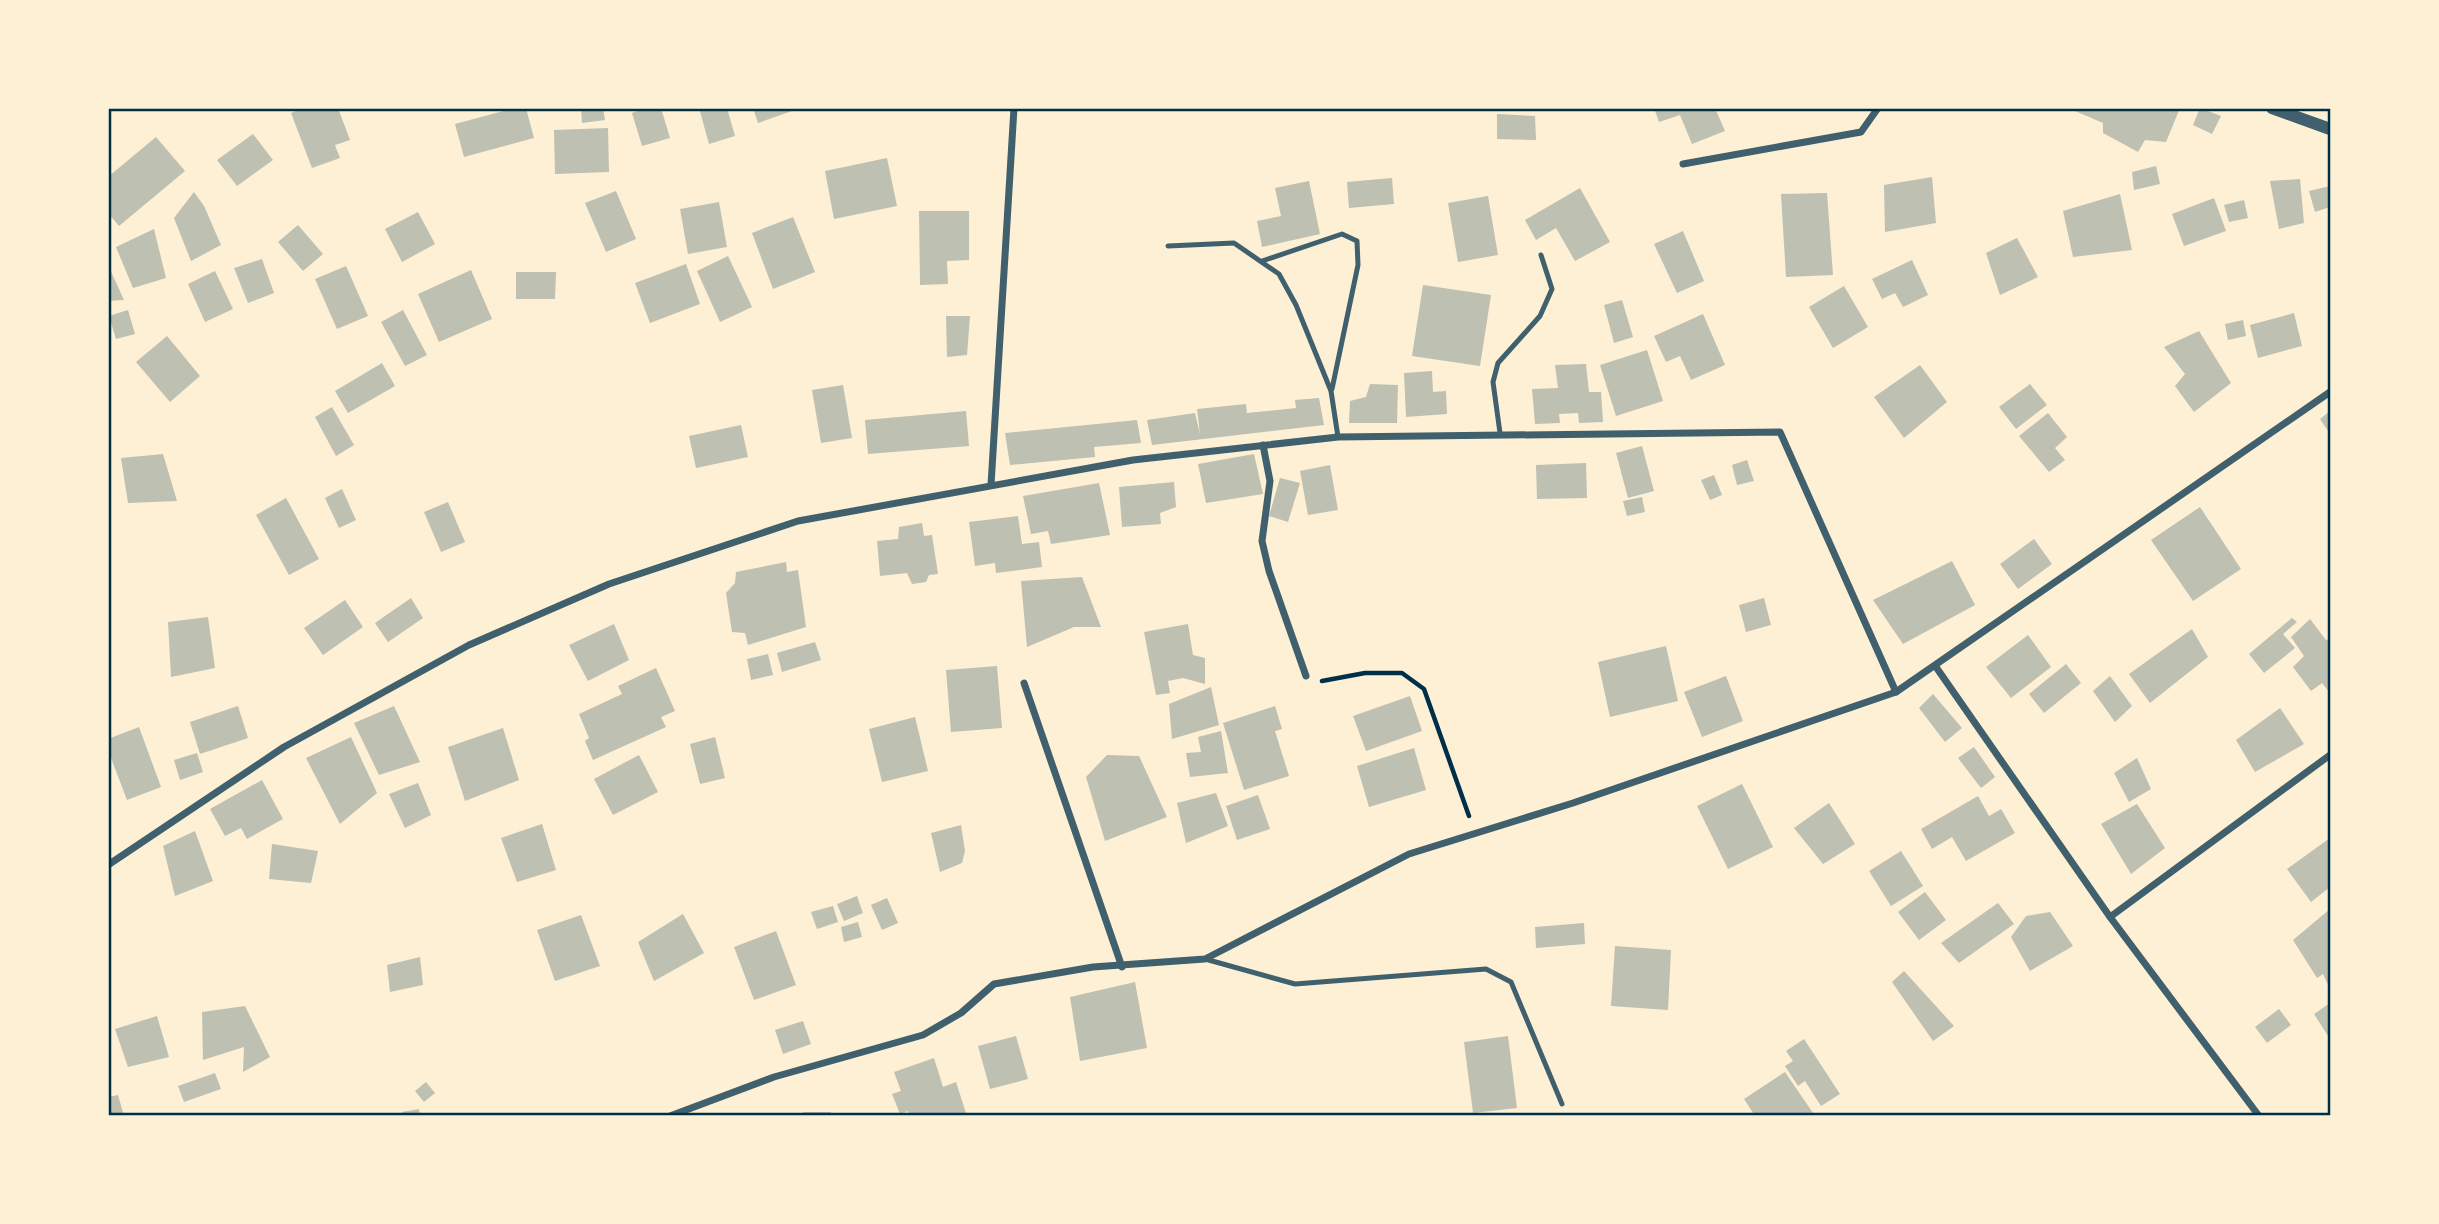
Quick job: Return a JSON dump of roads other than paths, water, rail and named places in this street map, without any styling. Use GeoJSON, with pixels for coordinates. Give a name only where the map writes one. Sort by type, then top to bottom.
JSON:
{"type":"FeatureCollection","features":[{"type":"Feature","properties":{"kind":"street"},"geometry":{"type":"LineString","coordinates":[[991,485],[1014,108]]}},
{"type":"Feature","properties":{"kind":"street"},"geometry":{"type":"LineString","coordinates":[[1683,164],[1861,132],[1878,108]]}},
{"type":"Feature","properties":{"kind":"street"},"geometry":{"type":"LineString","coordinates":[[2272,108],[2330,129]]}},
{"type":"Feature","properties":{"kind":"street"},"geometry":{"type":"LineString","coordinates":[[670,1115],[774,1077],[923,1035],[961,1013],[994,984],[1093,967],[1205,959],[1409,855],[1896,692],[1936,667],[2330,392]]}},
{"type":"Feature","properties":{"kind":"street"},"geometry":{"type":"LineString","coordinates":[[108,865],[284,747],[469,645],[609,584],[797,521],[1133,460],[1338,437],[1500,433],[1780,432],[1896,692]]}},
{"type":"Feature","properties":{"kind":"street"},"geometry":{"type":"LineString","coordinates":[[1263,445],[1270,481],[1262,541],[1269,571],[1306,676]]}},
{"type":"Feature","properties":{"kind":"street"},"geometry":{"type":"LineString","coordinates":[[1936,667],[2110,916],[2259,1115]]}},
{"type":"Feature","properties":{"kind":"street"},"geometry":{"type":"LineString","coordinates":[[1024,683],[1122,967]]}},
{"type":"Feature","properties":{"kind":"street"},"geometry":{"type":"LineString","coordinates":[[2110,916],[2330,755]]}},
{"type":"Feature","properties":{"kind":"lane"},"geometry":{"type":"LineString","coordinates":[[1262,261],[1342,234],[1357,241],[1358,265],[1332,391]]}},
{"type":"Feature","properties":{"kind":"lane"},"geometry":{"type":"LineString","coordinates":[[1168,246],[1234,243],[1279,274],[1296,305],[1332,391],[1338,437]]}},
{"type":"Feature","properties":{"kind":"lane"},"geometry":{"type":"LineString","coordinates":[[1500,433],[1493,382],[1498,363],[1540,316],[1552,289],[1541,255]]}},
{"type":"Feature","properties":{"kind":"lane"},"geometry":{"type":"LineString","coordinates":[[1205,959],[1294,985],[1486,969],[1511,982],[1562,1104]]}}]}
